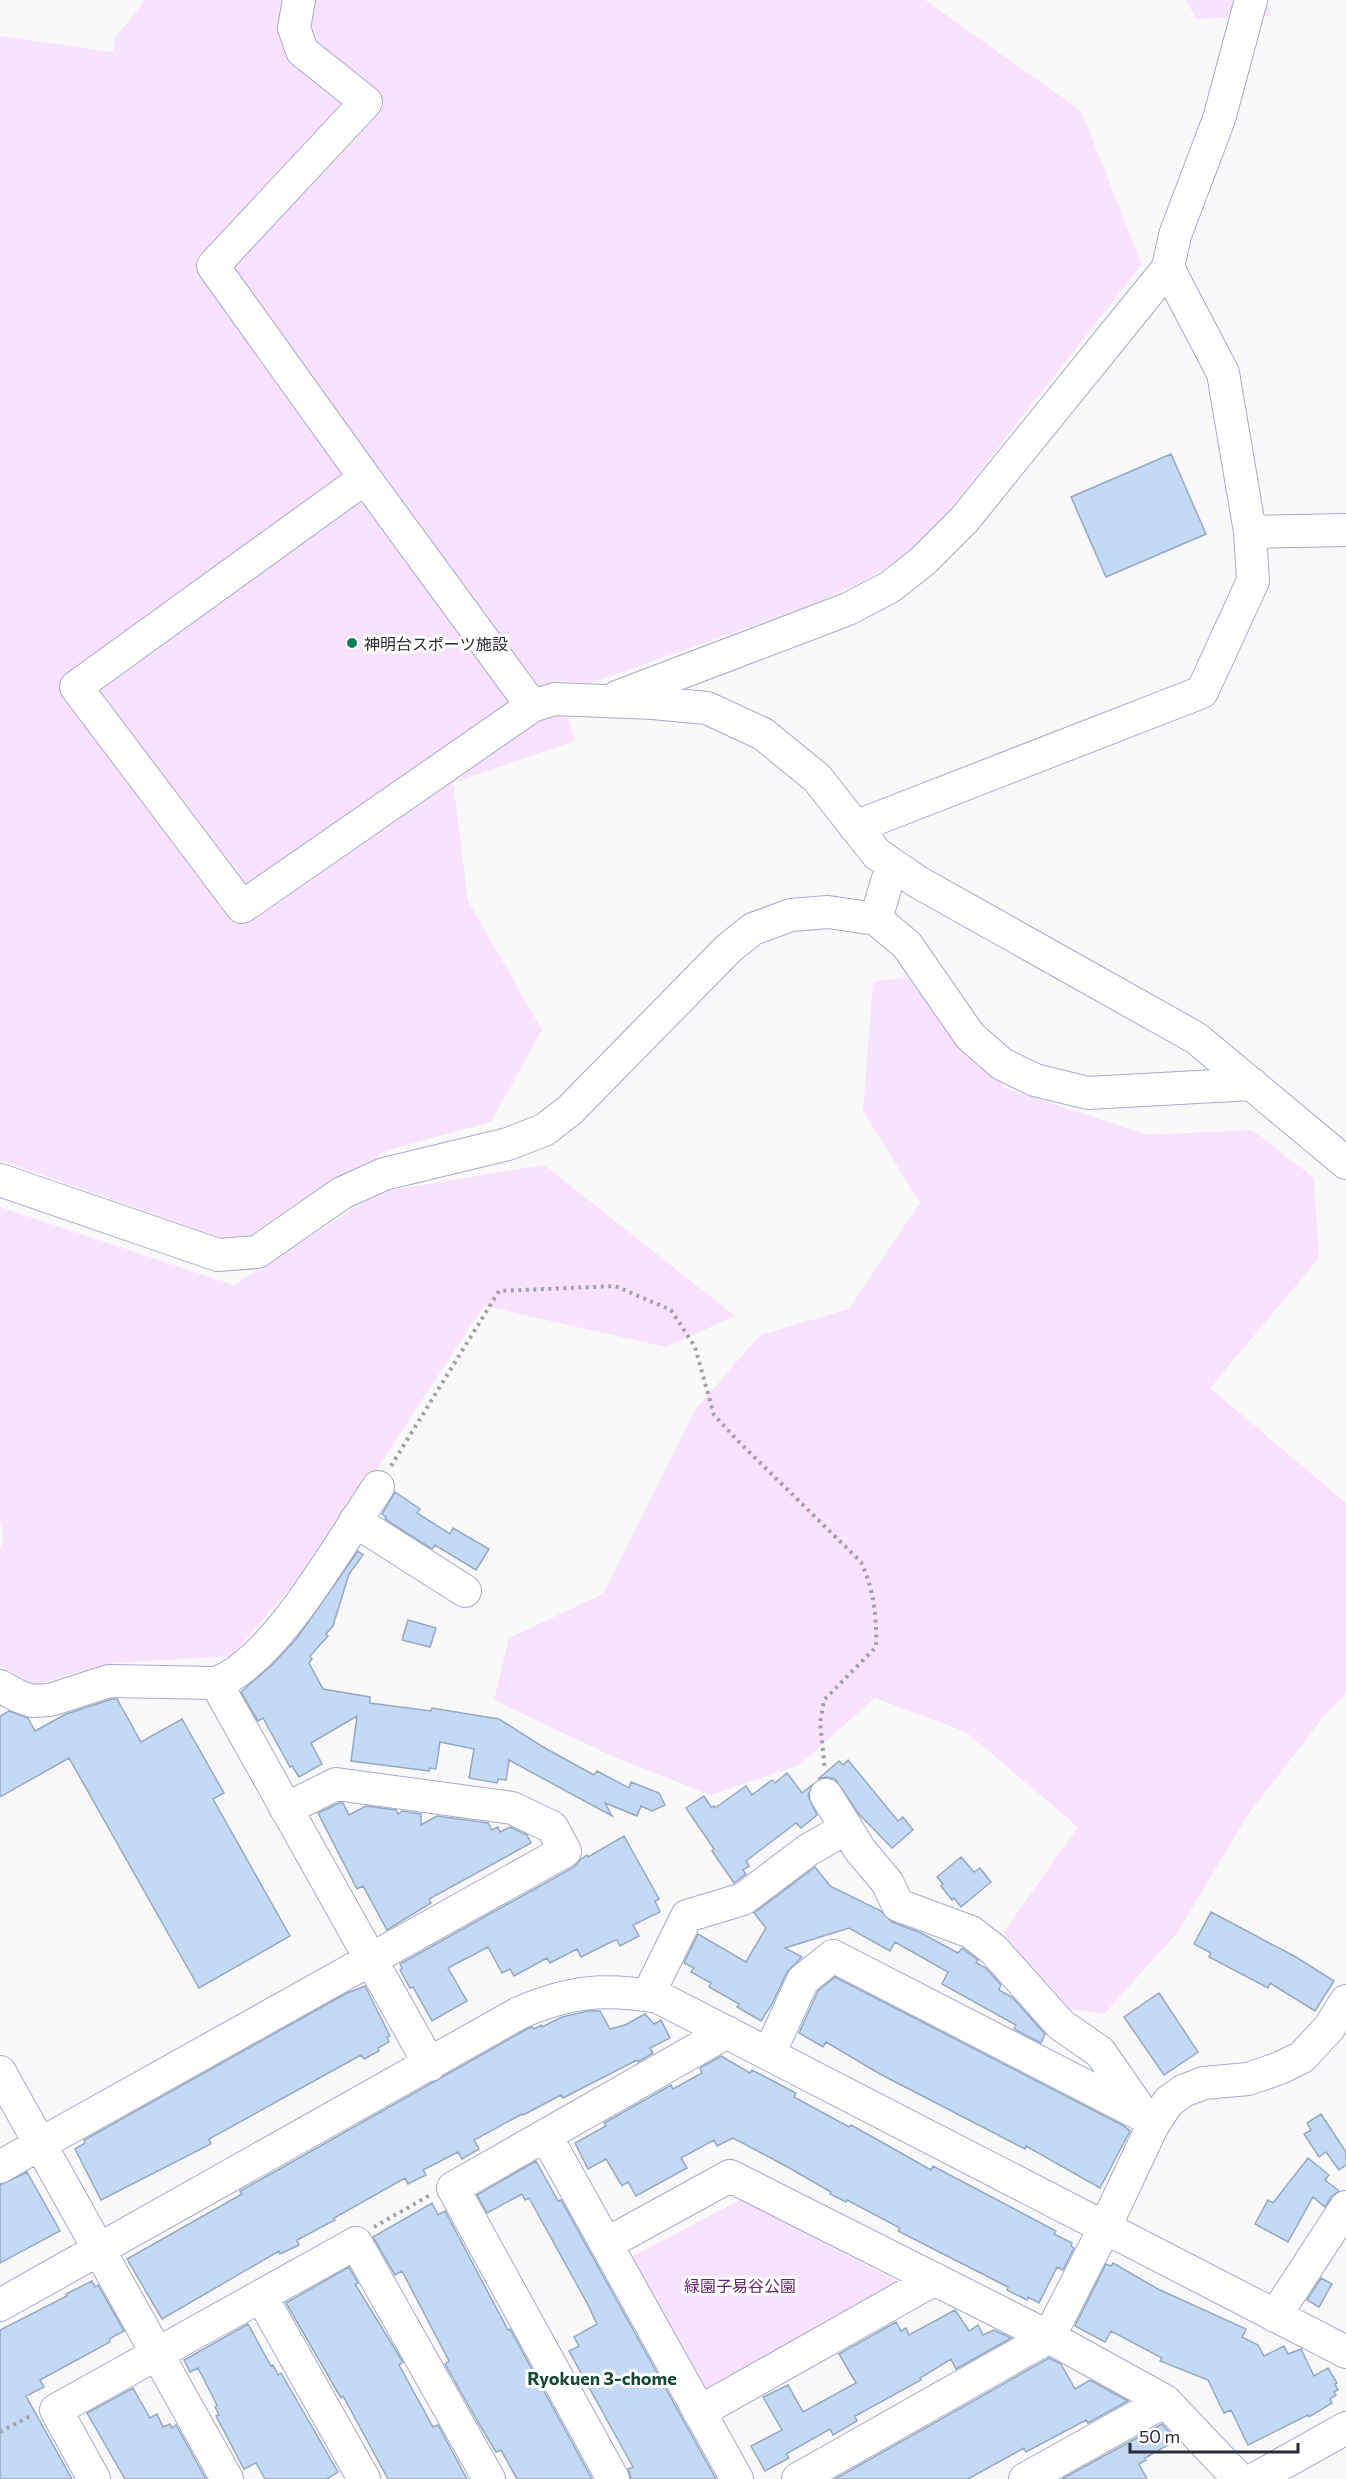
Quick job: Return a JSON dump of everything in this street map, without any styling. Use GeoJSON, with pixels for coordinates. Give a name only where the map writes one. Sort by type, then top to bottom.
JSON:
{"type":"FeatureCollection","features":[{"type":"Feature","properties":{"kind":"street"},"geometry":{"type":"LineString","coordinates":[[299,0],[294,28],[302,51],[366,102],[213,266],[364,478],[532,706]]}},
{"type":"Feature","properties":{"kind":"street"},"geometry":{"type":"LineString","coordinates":[[606,701],[848,609],[890,587],[923,561],[964,520],[1168,268],[1176,235],[1219,119],[1251,0]]}},
{"type":"Feature","properties":{"kind":"street"},"geometry":{"type":"LineString","coordinates":[[855,827],[1202,692],[1253,581],[1250,532],[1223,373],[1168,268]]}},
{"type":"Feature","properties":{"kind":"street"},"geometry":{"type":"LineString","coordinates":[[364,478],[75,687],[242,907],[532,706],[555,699],[707,708],[763,734],[817,778],[877,854],[892,865],[918,882],[1196,1038],[1346,1163]]}},
{"type":"Feature","properties":{"kind":"street"},"geometry":{"type":"LineString","coordinates":[[1250,532],[1346,530]]}},
{"type":"Feature","properties":{"kind":"street"},"geometry":{"type":"LineString","coordinates":[[876,919],[892,865]]}},
{"type":"Feature","properties":{"kind":"street"},"geometry":{"type":"LineString","coordinates":[[0,1180],[218,1256],[257,1252],[342,1193],[384,1174],[508,1144],[544,1130],[570,1110],[729,948],[753,929],[792,915],[828,912],[876,919],[907,945],[970,1036],[1002,1064],[1035,1080],[1088,1093],[1252,1084]]}},
{"type":"Feature","properties":{"kind":"street"},"geometry":{"type":"LineString","coordinates":[[0,1686],[32,1701],[50,1700],[109,1681],[216,1683],[230,1678],[255,1659],[308,1595],[378,1487]]}},
{"type":"Feature","properties":{"kind":"street"},"geometry":{"type":"LineString","coordinates":[[355,1521],[465,1592]]}},
{"type":"Feature","properties":{"kind":"street"},"geometry":{"type":"LineString","coordinates":[[216,1683],[430,2065]]}},
{"type":"Feature","properties":{"kind":"street"},"geometry":{"type":"LineString","coordinates":[[0,2167],[565,1851],[552,1827],[512,1808],[336,1784],[286,1809]]}},
{"type":"Feature","properties":{"kind":"street"},"geometry":{"type":"LineString","coordinates":[[826,1795],[860,1850],[887,1882],[898,1905],[971,1932],[994,1950],[1061,2025],[1100,2052],[1148,2122]]}},
{"type":"Feature","properties":{"kind":"street"},"geometry":{"type":"LineString","coordinates":[[648,1995],[687,1916],[742,1899],[808,1850],[847,1828]]}},
{"type":"Feature","properties":{"kind":"street"},"geometry":{"type":"LineString","coordinates":[[769,2054],[804,1980],[833,1956],[1148,2122]]}},
{"type":"Feature","properties":{"kind":"street"},"geometry":{"type":"LineString","coordinates":[[0,2305],[519,2013],[549,2000],[589,1992],[623,1992],[658,1997],[1346,2352]]}},
{"type":"Feature","properties":{"kind":"street"},"geometry":{"type":"LineString","coordinates":[[798,2479],[1049,2337],[1105,2227],[1148,2122],[1168,2102],[1184,2091],[1204,2083],[1248,2079],[1280,2068],[1302,2057],[1342,2020]]}},
{"type":"Feature","properties":{"kind":"street"},"geometry":{"type":"LineString","coordinates":[[613,2479],[453,2188],[727,2032]]}},
{"type":"Feature","properties":{"kind":"street"},"geometry":{"type":"LineString","coordinates":[[0,2073],[227,2479]]}},
{"type":"Feature","properties":{"kind":"street"},"geometry":{"type":"LineString","coordinates":[[546,2136],[737,2479]]}},
{"type":"Feature","properties":{"kind":"street"},"geometry":{"type":"LineString","coordinates":[[606,2244],[730,2176],[1049,2337],[1165,2401],[1239,2479]]}},
{"type":"Feature","properties":{"kind":"street"},"geometry":{"type":"LineString","coordinates":[[1275,2316],[1346,2207]]}},
{"type":"Feature","properties":{"kind":"street"},"geometry":{"type":"LineString","coordinates":[[94,2479],[56,2410],[356,2243],[489,2479]]}},
{"type":"Feature","properties":{"kind":"street"},"geometry":{"type":"LineString","coordinates":[[699,2412],[935,2279]]}},
{"type":"Feature","properties":{"kind":"street"},"geometry":{"type":"LineString","coordinates":[[261,2296],[364,2479]]}},
{"type":"Feature","properties":{"kind":"street"},"geometry":{"type":"LineString","coordinates":[[1025,2479],[1165,2401]]}},
{"type":"Feature","properties":{"kind":"street"},"geometry":{"type":"LineString","coordinates":[[1255,2479],[1346,2428]]}},
{"type":"Feature","properties":{"kind":"path"},"geometry":{"type":"LineString","coordinates":[[378,1487],[499,1291],[615,1286],[671,1310],[695,1347],[714,1415],[861,1562],[871,1583],[877,1622],[876,1647],[824,1700],[820,1724],[826,1795]]}},
{"type":"Feature","properties":{"kind":"path"},"geometry":{"type":"LineString","coordinates":[[356,2243],[364,2232],[437,2191],[453,2188]]}},
{"type":"Feature","properties":{"kind":"path"},"geometry":{"type":"LineString","coordinates":[[0,2432],[34,2413],[56,2410]]}},
{"type":"Feature","properties":{"kind":"green space","name":"神明台スポーツ施設"},"geometry":{"type":"Polygon","coordinates":[[[146,0],[925,0],[1081,111],[1142,264],[939,523],[912,551],[868,579],[811,605],[591,683],[555,681],[575,741],[453,783],[468,901],[542,1030],[491,1122],[388,1150],[264,1231],[227,1240],[0,1160],[0,36],[113,52],[116,36],[146,0]]]}},
{"type":"Feature","properties":{"kind":"green space"},"geometry":{"type":"Polygon","coordinates":[[[1186,0],[1267,0],[1271,16],[1196,19],[1186,0]]]}},
{"type":"Feature","properties":{"kind":"green space"},"geometry":{"type":"Polygon","coordinates":[[[910,977],[1005,1088],[1148,1135],[1252,1130],[1314,1178],[1319,1258],[1210,1388],[1346,1503],[1346,1694],[1324,1716],[1247,1816],[1177,1933],[1104,2014],[1063,2008],[1003,1933],[1078,1827],[966,1732],[875,1698],[799,1765],[711,1795],[616,1758],[494,1700],[509,1638],[603,1594],[695,1410],[760,1335],[849,1309],[920,1203],[863,1111],[873,982],[910,977]]]}},
{"type":"Feature","properties":{"kind":"green space"},"geometry":{"type":"Polygon","coordinates":[[[544,1165],[735,1316],[666,1347],[484,1306],[358,1497],[307,1568],[232,1656],[114,1663],[33,1685],[0,1666],[0,1550],[4,1540],[0,1521],[0,1207],[234,1285],[380,1192],[544,1165]]]}},
{"type":"Feature","properties":{"kind":"green space","name":"緑園子易谷公園"},"geometry":{"type":"Polygon","coordinates":[[[742,2199],[901,2283],[705,2390],[631,2257],[742,2199]]]}},
{"type":"Feature","properties":{"kind":"building"},"geometry":{"type":"Polygon","coordinates":[[[1171,454],[1206,534],[1106,577],[1071,497],[1171,454]]]}},
{"type":"Feature","properties":{"kind":"building"},"geometry":{"type":"Polygon","coordinates":[[[395,1492],[420,1509],[417,1513],[450,1534],[453,1528],[489,1549],[476,1570],[435,1545],[432,1549],[385,1519],[386,1517],[382,1514],[395,1492]]]}},
{"type":"Feature","properties":{"kind":"building"},"geometry":{"type":"Polygon","coordinates":[[[358,1551],[363,1555],[349,1574],[333,1626],[326,1634],[328,1636],[310,1656],[312,1659],[309,1663],[323,1689],[370,1697],[370,1703],[431,1711],[432,1708],[499,1719],[594,1775],[597,1771],[629,1788],[631,1782],[659,1793],[665,1805],[652,1811],[641,1806],[637,1816],[605,1803],[612,1816],[509,1760],[506,1780],[498,1779],[497,1783],[469,1778],[474,1749],[440,1742],[436,1769],[430,1768],[429,1771],[351,1761],[357,1716],[311,1743],[322,1764],[299,1777],[292,1766],[290,1767],[263,1718],[258,1721],[241,1692],[273,1664],[297,1638],[358,1551]]]}},
{"type":"Feature","properties":{"kind":"building"},"geometry":{"type":"Polygon","coordinates":[[[408,1620],[436,1628],[430,1647],[402,1640],[408,1620]]]}},
{"type":"Feature","properties":{"kind":"building"},"geometry":{"type":"Polygon","coordinates":[[[117,1699],[141,1742],[182,1719],[224,1793],[213,1799],[290,1936],[199,1988],[69,1758],[0,1797],[0,1716],[9,1711],[28,1718],[35,1731],[66,1714],[117,1699]]]}},
{"type":"Feature","properties":{"kind":"building"},"geometry":{"type":"Polygon","coordinates":[[[848,1760],[898,1821],[903,1817],[913,1830],[892,1848],[858,1813],[835,1779],[826,1777],[818,1779],[839,1761],[843,1765],[848,1760]]]}},
{"type":"Feature","properties":{"kind":"building"},"geometry":{"type":"Polygon","coordinates":[[[787,1773],[802,1793],[812,1785],[808,1796],[817,1815],[801,1828],[796,1823],[746,1861],[749,1866],[743,1870],[746,1874],[734,1883],[686,1808],[704,1796],[711,1807],[715,1808],[746,1786],[752,1795],[772,1780],[775,1783],[787,1773]]]}},
{"type":"Feature","properties":{"kind":"building"},"geometry":{"type":"Polygon","coordinates":[[[343,1803],[349,1815],[366,1806],[396,1810],[398,1814],[402,1811],[421,1814],[421,1825],[437,1816],[488,1823],[492,1830],[498,1827],[500,1832],[510,1827],[527,1835],[531,1843],[429,1899],[431,1903],[387,1930],[363,1886],[357,1889],[318,1813],[343,1803]]]}},
{"type":"Feature","properties":{"kind":"building"},"geometry":{"type":"Polygon","coordinates":[[[624,1836],[659,1899],[655,1901],[660,1912],[633,1925],[639,1936],[620,1946],[617,1940],[613,1941],[581,1957],[577,1949],[550,1963],[547,1958],[514,1976],[510,1969],[502,1973],[488,1947],[448,1968],[467,2001],[432,2021],[413,1987],[410,1988],[400,1970],[402,1968],[400,1964],[574,1867],[587,1855],[588,1857],[624,1836]]]}},
{"type":"Feature","properties":{"kind":"building"},"geometry":{"type":"Polygon","coordinates":[[[961,1857],[974,1872],[980,1868],[991,1882],[961,1907],[954,1898],[952,1900],[937,1877],[961,1857]]]}},
{"type":"Feature","properties":{"kind":"building"},"geometry":{"type":"Polygon","coordinates":[[[815,1867],[830,1886],[881,1911],[892,1922],[921,1933],[958,1953],[962,1948],[978,1960],[976,1963],[986,1968],[1001,1985],[999,1990],[1012,1997],[1045,2034],[1041,2043],[1014,2029],[1016,2025],[942,1984],[948,1972],[895,1942],[890,1951],[849,1928],[785,1948],[802,1957],[787,1972],[761,2021],[737,2007],[739,2004],[709,1987],[711,1983],[691,1972],[694,1968],[684,1963],[698,1934],[746,1962],[766,1928],[754,1913],[815,1867]]]}},
{"type":"Feature","properties":{"kind":"building"},"geometry":{"type":"Polygon","coordinates":[[[1211,1912],[1296,1957],[1334,1981],[1315,2011],[1270,1983],[1268,1988],[1209,1957],[1211,1953],[1194,1944],[1211,1912]]]}},
{"type":"Feature","properties":{"kind":"building"},"geometry":{"type":"Polygon","coordinates":[[[835,1977],[1124,2126],[1130,2131],[1100,2188],[1026,2146],[1025,2149],[880,2074],[826,2042],[823,2047],[799,2033],[818,1991],[835,1977]]]}},
{"type":"Feature","properties":{"kind":"building"},"geometry":{"type":"Polygon","coordinates":[[[365,1986],[390,2036],[387,2037],[389,2042],[378,2048],[379,2051],[364,2059],[361,2055],[209,2139],[211,2144],[101,2200],[75,2149],[85,2143],[84,2140],[347,1993],[365,1986]]]}},
{"type":"Feature","properties":{"kind":"building"},"geometry":{"type":"Polygon","coordinates":[[[1159,1993],[1198,2052],[1164,2075],[1124,2017],[1159,1993]]]}},
{"type":"Feature","properties":{"kind":"building"},"geometry":{"type":"Polygon","coordinates":[[[588,2011],[600,2011],[610,2029],[625,2025],[645,2014],[654,2024],[661,2020],[670,2038],[650,2048],[653,2053],[638,2062],[637,2060],[563,2098],[561,2095],[474,2140],[479,2149],[462,2159],[458,2152],[423,2170],[426,2175],[408,2184],[405,2178],[297,2240],[299,2245],[280,2254],[279,2251],[162,2319],[127,2259],[242,2194],[240,2191],[527,2029],[532,2027],[534,2029],[541,2025],[542,2027],[562,2017],[588,2011]]]}},
{"type":"Feature","properties":{"kind":"building"},"geometry":{"type":"Polygon","coordinates":[[[721,2056],[750,2073],[752,2070],[796,2093],[794,2097],[849,2127],[851,2125],[931,2170],[933,2166],[1056,2231],[1054,2234],[1072,2243],[1071,2246],[1074,2248],[1063,2270],[1057,2267],[1039,2303],[1028,2297],[1027,2300],[1007,2290],[1008,2287],[898,2231],[900,2228],[847,2200],[846,2202],[830,2194],[831,2192],[733,2138],[717,2146],[714,2140],[681,2158],[687,2168],[636,2196],[628,2182],[622,2186],[606,2159],[588,2169],[575,2143],[606,2126],[604,2123],[671,2085],[673,2089],[702,2073],[700,2068],[721,2056]]]}},
{"type":"Feature","properties":{"kind":"building"},"geometry":{"type":"Polygon","coordinates":[[[1321,2114],[1346,2152],[1346,2165],[1339,2170],[1326,2152],[1319,2157],[1304,2134],[1311,2130],[1307,2123],[1321,2114]]]}},
{"type":"Feature","properties":{"kind":"building"},"geometry":{"type":"Polygon","coordinates":[[[1308,2158],[1329,2175],[1325,2180],[1339,2191],[1331,2197],[1325,2207],[1313,2197],[1288,2242],[1255,2224],[1268,2200],[1273,2203],[1308,2158]]]}},
{"type":"Feature","properties":{"kind":"building"},"geometry":{"type":"Polygon","coordinates":[[[536,2161],[558,2201],[561,2200],[716,2479],[631,2479],[628,2469],[633,2467],[569,2351],[579,2346],[574,2337],[597,2324],[587,2303],[529,2198],[525,2200],[522,2194],[487,2213],[477,2195],[536,2161]]]}},
{"type":"Feature","properties":{"kind":"building"},"geometry":{"type":"Polygon","coordinates":[[[27,2172],[60,2231],[0,2263],[0,2185],[27,2172]]]}},
{"type":"Feature","properties":{"kind":"building"},"geometry":{"type":"Polygon","coordinates":[[[432,2203],[438,2215],[445,2211],[508,2330],[510,2329],[592,2479],[517,2479],[501,2450],[496,2452],[478,2422],[445,2364],[449,2361],[402,2271],[395,2275],[373,2237],[432,2203]]]}},
{"type":"Feature","properties":{"kind":"building"},"geometry":{"type":"Polygon","coordinates":[[[1113,2263],[1158,2289],[1246,2329],[1242,2337],[1258,2345],[1264,2356],[1284,2346],[1288,2354],[1301,2349],[1314,2376],[1328,2368],[1337,2383],[1335,2384],[1338,2390],[1334,2392],[1336,2395],[1330,2399],[1332,2403],[1309,2417],[1308,2415],[1248,2445],[1231,2410],[1224,2413],[1208,2380],[1160,2361],[1162,2358],[1111,2331],[1105,2342],[1075,2326],[1106,2264],[1111,2266],[1113,2263]]]}},
{"type":"Feature","properties":{"kind":"building"},"geometry":{"type":"Polygon","coordinates":[[[349,2267],[358,2283],[355,2284],[403,2362],[399,2365],[433,2427],[438,2425],[467,2479],[388,2479],[343,2396],[341,2398],[286,2303],[349,2267]]]}},
{"type":"Feature","properties":{"kind":"building"},"geometry":{"type":"Polygon","coordinates":[[[1321,2278],[1332,2284],[1319,2307],[1307,2300],[1321,2278]]]}},
{"type":"Feature","properties":{"kind":"building"},"geometry":{"type":"Polygon","coordinates":[[[92,2281],[95,2287],[98,2285],[124,2331],[109,2339],[110,2342],[40,2380],[44,2387],[26,2396],[72,2479],[0,2479],[0,2330],[92,2281]]]}},
{"type":"Feature","properties":{"kind":"building"},"geometry":{"type":"Polygon","coordinates":[[[955,2310],[969,2331],[978,2325],[983,2335],[994,2330],[1011,2338],[956,2369],[951,2359],[920,2378],[921,2380],[855,2416],[857,2421],[833,2435],[830,2429],[786,2454],[789,2458],[765,2471],[751,2446],[782,2430],[763,2397],[788,2385],[803,2412],[856,2383],[839,2354],[896,2322],[901,2331],[906,2328],[909,2335],[955,2310]]]}},
{"type":"Feature","properties":{"kind":"building"},"geometry":{"type":"Polygon","coordinates":[[[248,2324],[271,2366],[273,2365],[278,2375],[281,2373],[338,2472],[327,2479],[265,2479],[256,2463],[244,2469],[216,2416],[219,2415],[215,2407],[217,2405],[198,2368],[190,2372],[184,2360],[248,2324]]]}},
{"type":"Feature","properties":{"kind":"building"},"geometry":{"type":"Polygon","coordinates":[[[1049,2358],[1061,2364],[1075,2389],[1090,2380],[1128,2401],[1026,2452],[1024,2448],[968,2479],[835,2479],[1049,2358]]]}},
{"type":"Feature","properties":{"kind":"building"},"geometry":{"type":"Polygon","coordinates":[[[133,2388],[150,2418],[157,2414],[163,2427],[170,2424],[172,2428],[176,2425],[206,2479],[125,2479],[87,2413],[133,2388]]]}},
{"type":"Feature","properties":{"kind":"building"},"geometry":{"type":"Polygon","coordinates":[[[1162,2424],[1174,2437],[1166,2441],[1168,2445],[1139,2464],[1147,2479],[1062,2479],[1162,2424]]]}},
{"type":"Feature","properties":{"kind":"place","name":"神明台スポーツ施設"},"geometry":{"type":"Point","coordinates":[352,643]}},
{"type":"Feature","properties":{"kind":"district","name":"Ryokuen 3-chome"},"geometry":{"type":"Point","coordinates":[602,2378]}}]}
